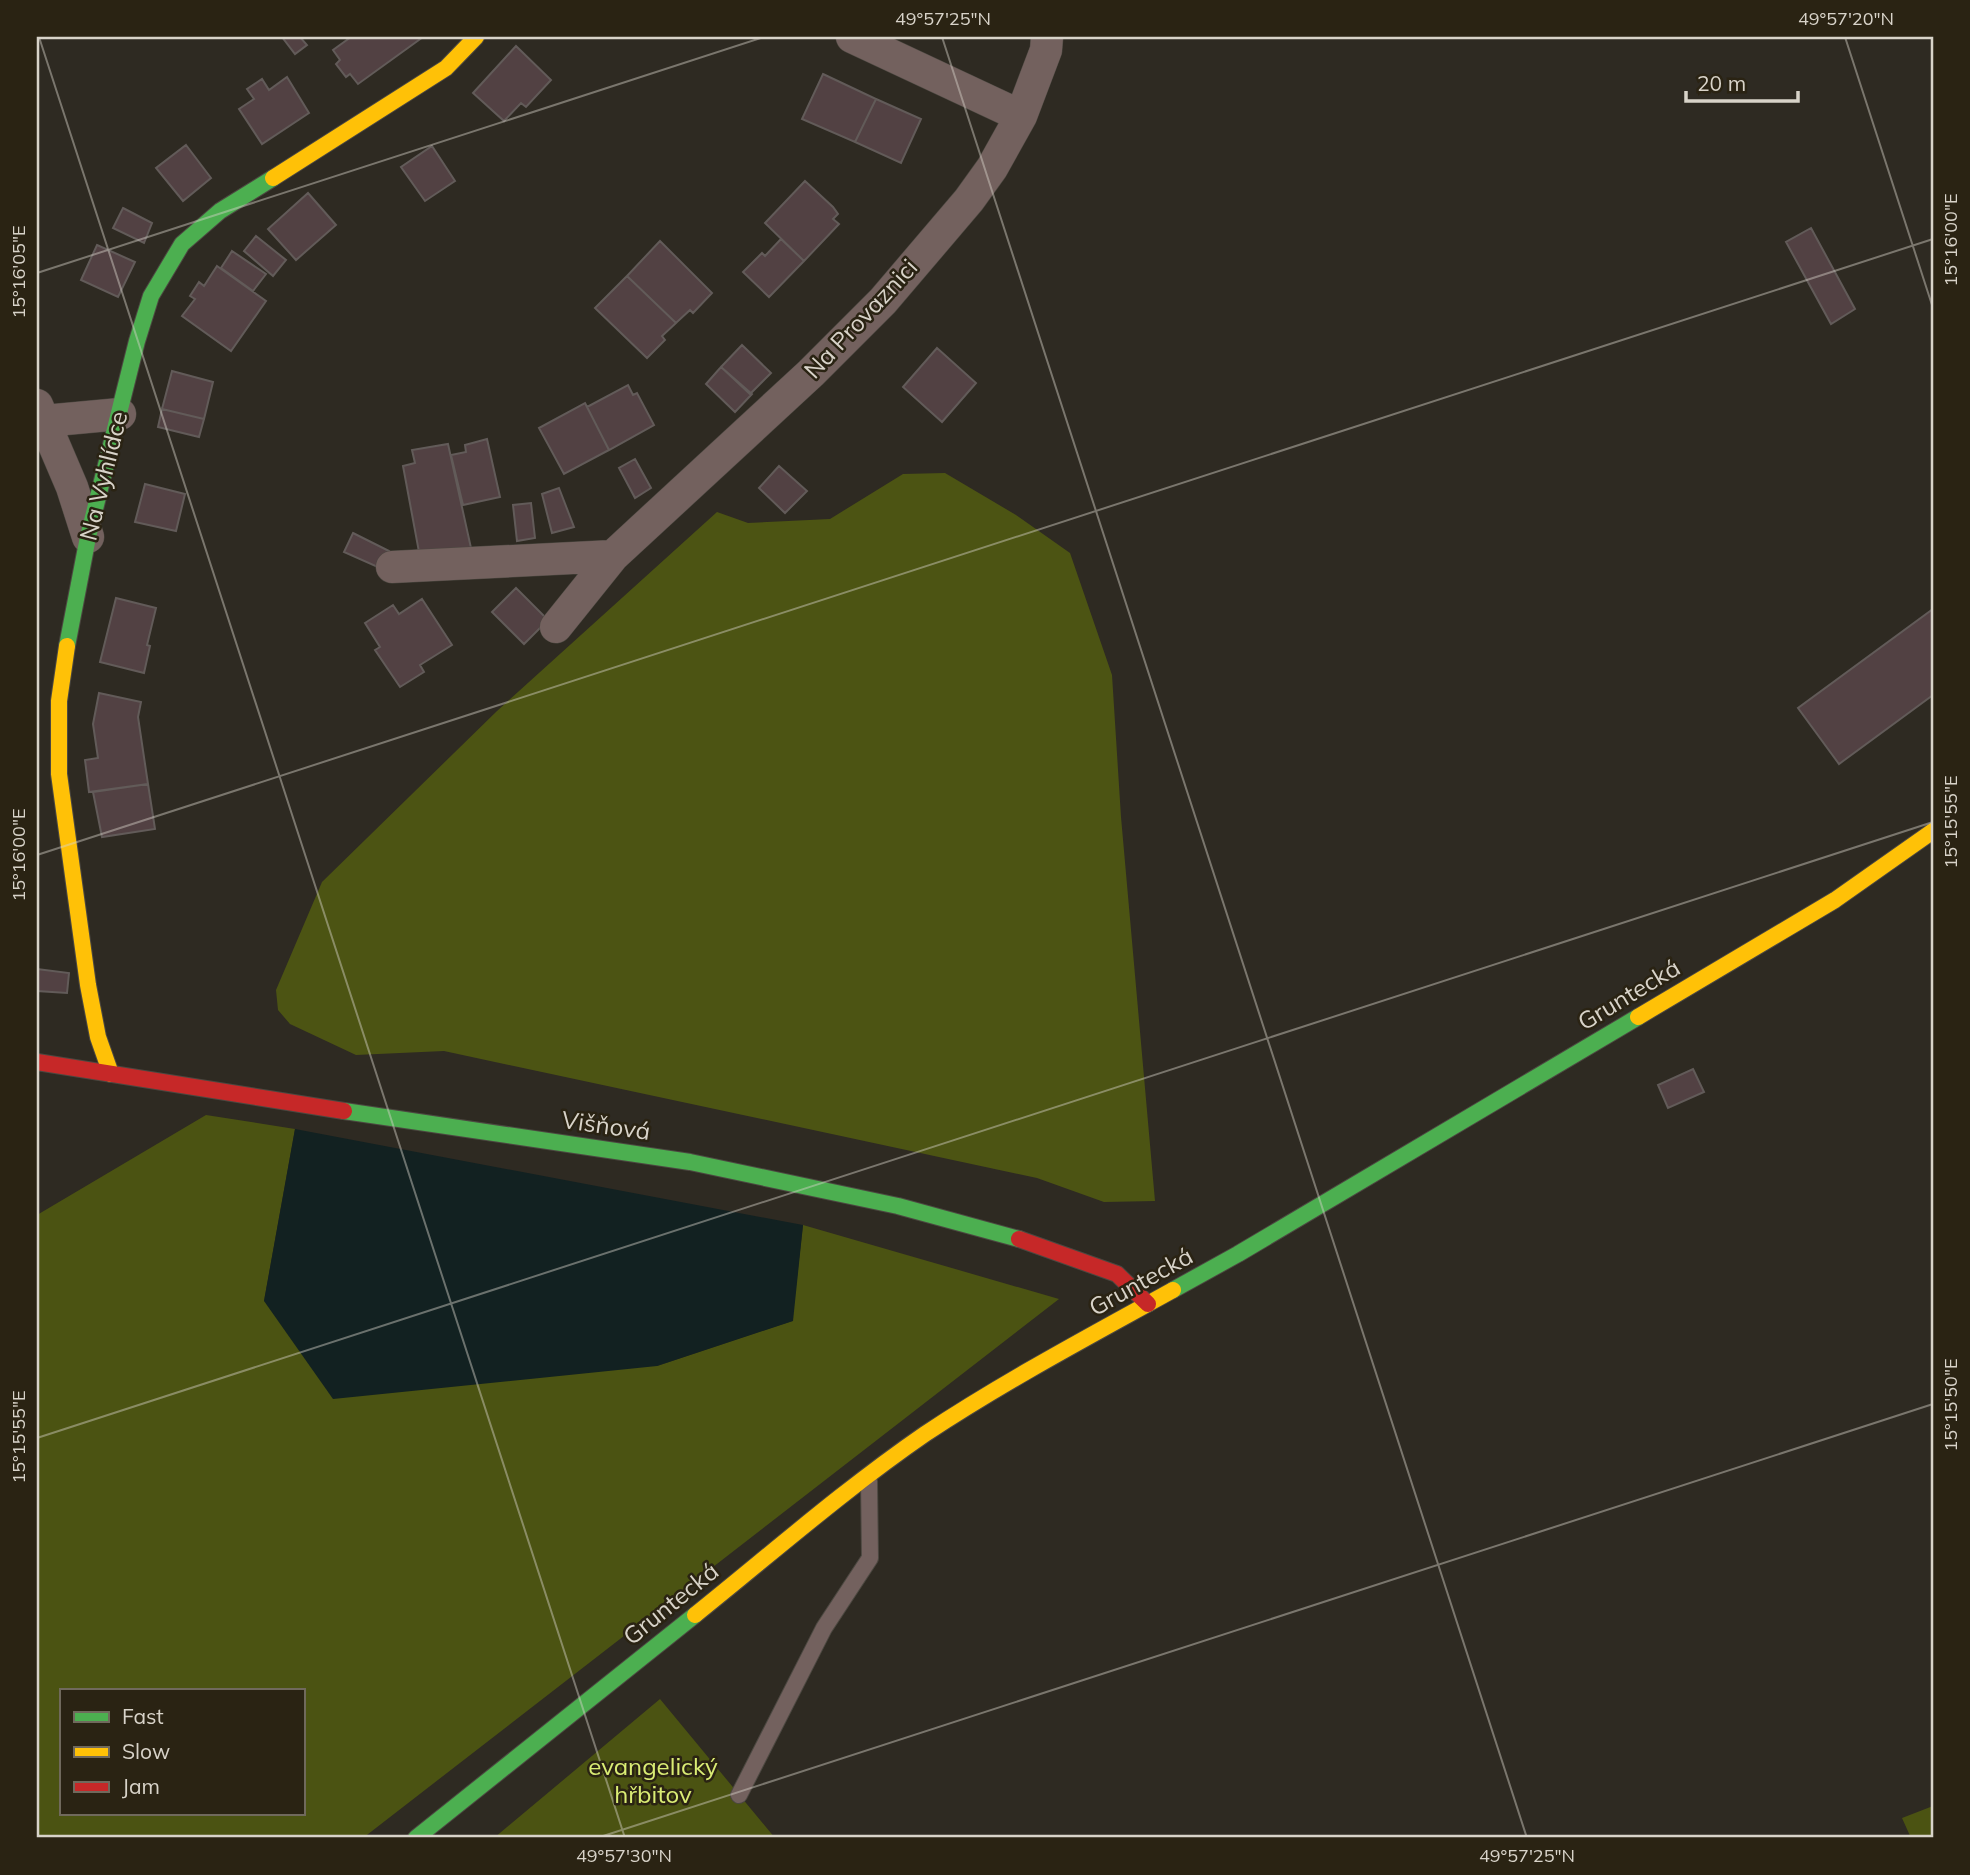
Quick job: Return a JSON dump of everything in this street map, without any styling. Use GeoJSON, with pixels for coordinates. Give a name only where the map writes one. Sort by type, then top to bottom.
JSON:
{"type":"FeatureCollection","features":[{"type":"Feature","properties":{"kind":"street","name":"Na Vyhlídce"},"geometry":{"type":"LineString","coordinates":[[111,1074],[98,1037],[88,985],[59,774],[59,701],[74,603],[88,537],[137,341],[151,296],[182,244],[220,211],[446,68],[476,37]]}},
{"type":"Feature","properties":{"kind":"street"},"geometry":{"type":"LineString","coordinates":[[852,37],[1021,116]]}},
{"type":"Feature","properties":{"kind":"street","name":"Na Provaznici"},"geometry":{"type":"LineString","coordinates":[[556,627],[613,556],[811,373],[883,301],[969,200],[992,168],[1021,116],[1046,50],[1047,37]]}},
{"type":"Feature","properties":{"kind":"street"},"geometry":{"type":"LineString","coordinates":[[88,537],[72,487],[40,413],[120,414]]}},
{"type":"Feature","properties":{"kind":"street"},"geometry":{"type":"LineString","coordinates":[[392,567],[613,556]]}},
{"type":"Feature","properties":{"kind":"street","name":"Gruntecká"},"geometry":{"type":"LineString","coordinates":[[416,1838],[869,1475],[926,1434],[1030,1370],[1238,1254],[1835,900],[1933,831]]}},
{"type":"Feature","properties":{"kind":"street","name":"Višňová"},"geometry":{"type":"LineString","coordinates":[[37,1062],[243,1096],[690,1162],[898,1206],[1021,1240],[1117,1274],[1147,1304]]}},
{"type":"Feature","properties":{"kind":"lane"},"geometry":{"type":"LineString","coordinates":[[739,1795],[824,1628],[870,1558],[869,1475]]}},
{"type":"Feature","properties":{"kind":"green space"},"geometry":{"type":"Polygon","coordinates":[[[945,473],[1016,515],[1070,553],[1112,675],[1121,817],[1155,1201],[1104,1202],[1037,1178],[444,1051],[356,1055],[290,1024],[278,1010],[276,990],[322,882],[497,711],[717,512],[748,523],[830,519],[903,474],[945,473]]]}},
{"type":"Feature","properties":{"kind":"green space"},"geometry":{"type":"Polygon","coordinates":[[[206,1115],[295,1129],[264,1301],[657,1366],[792,1321],[803,1225],[1059,1299],[363,1838],[37,1838],[37,1215],[206,1115]]]}},
{"type":"Feature","properties":{"kind":"green space","name":"evangelický hřbitov"},"geometry":{"type":"Polygon","coordinates":[[[660,1699],[775,1838],[494,1838],[660,1699]]]}},
{"type":"Feature","properties":{"kind":"green space"},"geometry":{"type":"Polygon","coordinates":[[[1933,1806],[1933,1838],[1911,1838],[1902,1818],[1933,1806]]]}},
{"type":"Feature","properties":{"kind":"shaded area"},"geometry":{"type":"Polygon","coordinates":[[[295,1129],[803,1225],[793,1321],[657,1366],[333,1399],[264,1301],[295,1129]]]}},
{"type":"Feature","properties":{"kind":"building"},"geometry":{"type":"Polygon","coordinates":[[[282,37],[300,37],[307,45],[295,54],[282,37]]]}},
{"type":"Feature","properties":{"kind":"building"},"geometry":{"type":"Polygon","coordinates":[[[351,37],[423,37],[358,84],[350,74],[346,77],[336,64],[340,60],[333,50],[351,37]]]}},
{"type":"Feature","properties":{"kind":"building"},"geometry":{"type":"Polygon","coordinates":[[[516,46],[551,80],[526,107],[521,103],[504,121],[473,93],[516,46]]]}},
{"type":"Feature","properties":{"kind":"building"},"geometry":{"type":"Polygon","coordinates":[[[823,74],[876,99],[855,142],[802,119],[823,74]]]}},
{"type":"Feature","properties":{"kind":"building"},"geometry":{"type":"Polygon","coordinates":[[[287,77],[309,113],[262,144],[239,109],[254,99],[247,89],[262,79],[269,90],[287,77]]]}},
{"type":"Feature","properties":{"kind":"building"},"geometry":{"type":"Polygon","coordinates":[[[876,99],[921,119],[901,163],[855,142],[876,99]]]}},
{"type":"Feature","properties":{"kind":"building"},"geometry":{"type":"Polygon","coordinates":[[[186,145],[211,178],[183,201],[156,168],[186,145]]]}},
{"type":"Feature","properties":{"kind":"building"},"geometry":{"type":"Polygon","coordinates":[[[432,146],[455,181],[425,201],[401,167],[432,146]]]}},
{"type":"Feature","properties":{"kind":"building"},"geometry":{"type":"Polygon","coordinates":[[[805,181],[833,207],[838,214],[833,219],[839,224],[804,261],[765,223],[805,181]]]}},
{"type":"Feature","properties":{"kind":"building"},"geometry":{"type":"Polygon","coordinates":[[[308,193],[336,225],[296,260],[268,229],[308,193]]]}},
{"type":"Feature","properties":{"kind":"building"},"geometry":{"type":"Polygon","coordinates":[[[123,208],[152,223],[144,243],[113,228],[123,208]]]}},
{"type":"Feature","properties":{"kind":"building"},"geometry":{"type":"Polygon","coordinates":[[[1811,228],[1855,309],[1831,324],[1786,242],[1811,228]]]}},
{"type":"Feature","properties":{"kind":"building"},"geometry":{"type":"Polygon","coordinates":[[[256,236],[286,260],[273,276],[244,251],[256,236]]]}},
{"type":"Feature","properties":{"kind":"building"},"geometry":{"type":"Polygon","coordinates":[[[781,239],[804,261],[769,297],[743,272],[762,253],[765,256],[781,239]]]}},
{"type":"Feature","properties":{"kind":"building"},"geometry":{"type":"Polygon","coordinates":[[[660,241],[712,293],[693,313],[690,310],[676,323],[627,276],[660,241]]]}},
{"type":"Feature","properties":{"kind":"building"},"geometry":{"type":"Polygon","coordinates":[[[97,245],[135,262],[118,297],[81,280],[97,245]]]}},
{"type":"Feature","properties":{"kind":"building"},"geometry":{"type":"Polygon","coordinates":[[[232,251],[266,274],[253,291],[221,268],[232,251]]]}},
{"type":"Feature","properties":{"kind":"building"},"geometry":{"type":"Polygon","coordinates":[[[217,266],[266,301],[231,351],[182,316],[195,299],[190,296],[199,282],[204,286],[217,266]]]}},
{"type":"Feature","properties":{"kind":"building"},"geometry":{"type":"Polygon","coordinates":[[[627,276],[676,323],[662,336],[665,340],[647,358],[595,308],[627,276]]]}},
{"type":"Feature","properties":{"kind":"building"},"geometry":{"type":"Polygon","coordinates":[[[742,345],[771,373],[750,394],[721,367],[742,345]]]}},
{"type":"Feature","properties":{"kind":"building"},"geometry":{"type":"Polygon","coordinates":[[[937,348],[976,383],[942,422],[903,387],[937,348]]]}},
{"type":"Feature","properties":{"kind":"building"},"geometry":{"type":"Polygon","coordinates":[[[721,367],[752,394],[735,412],[706,384],[721,367]]]}},
{"type":"Feature","properties":{"kind":"building"},"geometry":{"type":"Polygon","coordinates":[[[172,371],[213,382],[204,419],[162,409],[172,371]]]}},
{"type":"Feature","properties":{"kind":"building"},"geometry":{"type":"Polygon","coordinates":[[[628,385],[633,395],[637,393],[654,425],[609,450],[587,407],[628,385]]]}},
{"type":"Feature","properties":{"kind":"building"},"geometry":{"type":"Polygon","coordinates":[[[585,403],[609,450],[564,474],[539,428],[585,403]]]}},
{"type":"Feature","properties":{"kind":"building"},"geometry":{"type":"Polygon","coordinates":[[[162,409],[204,419],[199,437],[158,427],[162,409]]]}},
{"type":"Feature","properties":{"kind":"building"},"geometry":{"type":"Polygon","coordinates":[[[487,439],[500,497],[463,505],[451,455],[466,452],[465,445],[487,439]]]}},
{"type":"Feature","properties":{"kind":"building"},"geometry":{"type":"Polygon","coordinates":[[[448,444],[471,548],[419,552],[403,466],[415,463],[412,450],[448,444]]]}},
{"type":"Feature","properties":{"kind":"building"},"geometry":{"type":"Polygon","coordinates":[[[635,459],[651,488],[635,498],[619,468],[635,459]]]}},
{"type":"Feature","properties":{"kind":"building"},"geometry":{"type":"Polygon","coordinates":[[[779,466],[807,491],[785,513],[759,488],[779,466]]]}},
{"type":"Feature","properties":{"kind":"building"},"geometry":{"type":"Polygon","coordinates":[[[145,484],[185,494],[176,531],[135,522],[145,484]]]}},
{"type":"Feature","properties":{"kind":"building"},"geometry":{"type":"Polygon","coordinates":[[[559,488],[574,527],[552,533],[542,494],[559,488]]]}},
{"type":"Feature","properties":{"kind":"building"},"geometry":{"type":"Polygon","coordinates":[[[531,503],[535,538],[517,541],[513,505],[531,503]]]}},
{"type":"Feature","properties":{"kind":"building"},"geometry":{"type":"Polygon","coordinates":[[[353,533],[389,551],[380,568],[344,552],[353,533]]]}},
{"type":"Feature","properties":{"kind":"building"},"geometry":{"type":"Polygon","coordinates":[[[516,588],[548,620],[524,644],[492,612],[516,588]]]}},
{"type":"Feature","properties":{"kind":"building"},"geometry":{"type":"Polygon","coordinates":[[[116,598],[156,608],[147,645],[150,646],[144,673],[100,662],[116,598]]]}},
{"type":"Feature","properties":{"kind":"building"},"geometry":{"type":"Polygon","coordinates":[[[422,599],[452,645],[420,665],[424,672],[400,687],[375,650],[380,647],[365,623],[393,605],[399,614],[422,599]]]}},
{"type":"Feature","properties":{"kind":"building"},"geometry":{"type":"Polygon","coordinates":[[[1933,609],[1933,695],[1839,764],[1798,708],[1933,609]]]}},
{"type":"Feature","properties":{"kind":"building"},"geometry":{"type":"Polygon","coordinates":[[[99,693],[141,702],[138,717],[148,784],[89,792],[85,760],[98,758],[93,724],[99,693]]]}},
{"type":"Feature","properties":{"kind":"building"},"geometry":{"type":"Polygon","coordinates":[[[148,784],[155,829],[102,837],[93,792],[148,784]]]}},
{"type":"Feature","properties":{"kind":"building"},"geometry":{"type":"Polygon","coordinates":[[[37,969],[69,973],[67,993],[37,991],[37,969]]]}},
{"type":"Feature","properties":{"kind":"building"},"geometry":{"type":"Polygon","coordinates":[[[1693,1069],[1704,1092],[1668,1108],[1658,1085],[1693,1069]]]}},
{"type":"Feature","properties":{"kind":"traffic: fast"},"geometry":{"type":"LineString","coordinates":[[67,646],[88,537],[137,341],[151,296],[182,244],[220,211],[273,178]]}},
{"type":"Feature","properties":{"kind":"traffic: fast"},"geometry":{"type":"LineString","coordinates":[[1173,1290],[1638,1017]]}},
{"type":"Feature","properties":{"kind":"traffic: fast"},"geometry":{"type":"LineString","coordinates":[[344,1111],[690,1162],[898,1206],[1019,1239]]}},
{"type":"Feature","properties":{"kind":"traffic: fast"},"geometry":{"type":"LineString","coordinates":[[416,1838],[695,1615]]}},
{"type":"Feature","properties":{"kind":"traffic: slow"},"geometry":{"type":"LineString","coordinates":[[273,178],[446,68],[476,37]]}},
{"type":"Feature","properties":{"kind":"traffic: slow"},"geometry":{"type":"LineString","coordinates":[[67,646],[59,701],[59,774],[88,985],[98,1037],[111,1074]]}},
{"type":"Feature","properties":{"kind":"traffic: slow"},"geometry":{"type":"LineString","coordinates":[[1638,1017],[1835,900],[1933,831]]}},
{"type":"Feature","properties":{"kind":"traffic: slow"},"geometry":{"type":"LineString","coordinates":[[695,1615],[837,1499],[925,1434],[1017,1377],[1173,1290]]}},
{"type":"Feature","properties":{"kind":"traffic: jam"},"geometry":{"type":"LineString","coordinates":[[37,1062],[344,1111]]}},
{"type":"Feature","properties":{"kind":"traffic: jam"},"geometry":{"type":"LineString","coordinates":[[1019,1239],[1117,1274],[1148,1304]]}}]}
